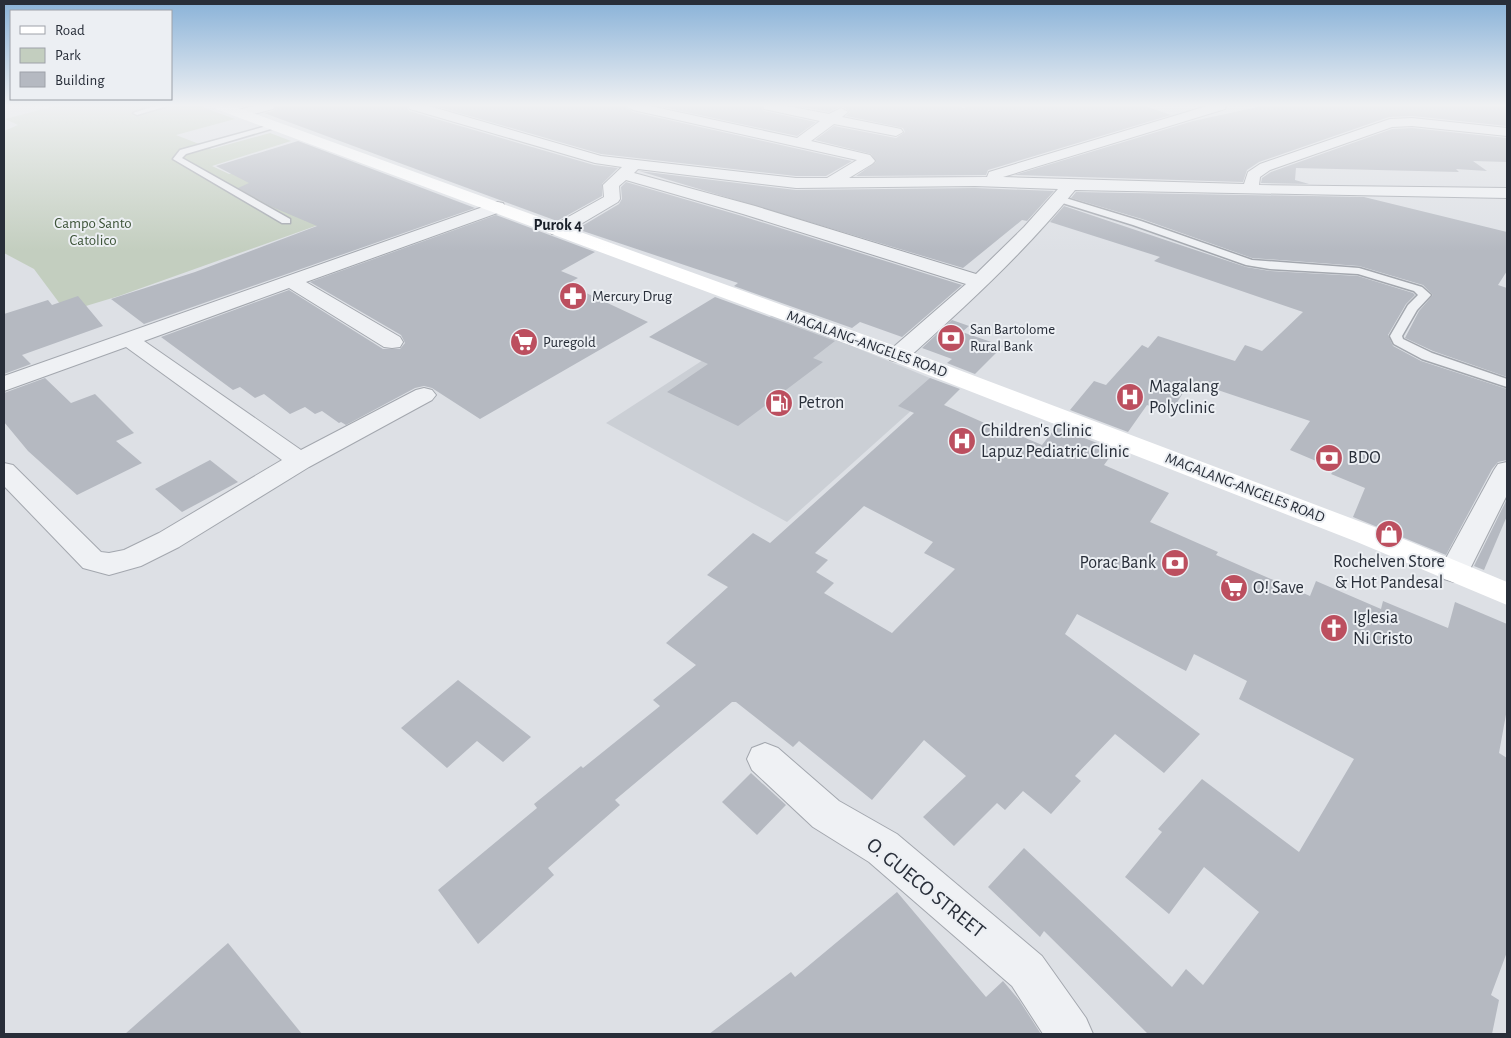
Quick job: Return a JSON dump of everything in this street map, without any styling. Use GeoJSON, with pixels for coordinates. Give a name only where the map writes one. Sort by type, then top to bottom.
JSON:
{"type":"FeatureCollection","features":[{"type":"Feature","properties":{"kind":"main road","name":"MAGALANG-ANGELES ROAD"},"geometry":{"type":"LineString","coordinates":[[353,154],[898,354],[1367,534],[1507,594]]}},
{"type":"Feature","properties":{"kind":"street"},"geometry":{"type":"LineString","coordinates":[[581,154],[749,210],[981,282]]}},
{"type":"Feature","properties":{"kind":"street"},"geometry":{"type":"LineString","coordinates":[[828,182],[865,164],[867,160],[845,154]]}},
{"type":"Feature","properties":{"kind":"street"},"geometry":{"type":"LineString","coordinates":[[975,181],[1062,154]]}},
{"type":"Feature","properties":{"kind":"street"},"geometry":{"type":"LineString","coordinates":[[1251,188],[1252,175],[1265,167],[1301,154]]}},
{"type":"Feature","properties":{"kind":"street"},"geometry":{"type":"LineString","coordinates":[[558,230],[612,199],[611,185],[627,170],[675,167],[767,180],[828,182],[975,181],[1065,192],[1251,188],[1507,193]]}},
{"type":"Feature","properties":{"kind":"street"},"geometry":{"type":"LineString","coordinates":[[898,354],[981,282],[1039,224],[1065,192]]}},
{"type":"Feature","properties":{"kind":"street"},"geometry":{"type":"LineString","coordinates":[[4,384],[497,208]]}},
{"type":"Feature","properties":{"kind":"street"},"geometry":{"type":"LineString","coordinates":[[293,282],[392,342]]}},
{"type":"Feature","properties":{"kind":"street"},"geometry":{"type":"LineString","coordinates":[[128,339],[300,461]]}},
{"type":"Feature","properties":{"kind":"street"},"geometry":{"type":"LineString","coordinates":[[4,471],[93,561],[109,564],[131,559],[169,540],[300,461],[424,395]]}},
{"type":"Feature","properties":{"kind":"street"},"geometry":{"type":"LineString","coordinates":[[1454,571],[1507,470]]}},
{"type":"Feature","properties":{"kind":"street","name":"O. GUECO STREET"},"geometry":{"type":"LineString","coordinates":[[765,759],[826,814],[883,848],[1027,971],[1070,1034]]}},
{"type":"Feature","properties":{"kind":"lane"},"geometry":{"type":"LineString","coordinates":[[181,154],[178,159],[286,221]]}},
{"type":"Feature","properties":{"kind":"lane"},"geometry":{"type":"LineString","coordinates":[[1065,192],[1137,223],[1250,263],[1270,266],[1334,269],[1372,274],[1418,289],[1425,295],[1406,318],[1396,336],[1398,341],[1427,356],[1507,383]]}},
{"type":"Feature","properties":{"kind":"shaded area","name":"Petron"},"geometry":{"type":"Polygon","coordinates":[[[774,314],[942,383],[787,522],[606,423],[774,314]]]}},
{"type":"Feature","properties":{"kind":"green space","name":"Campo Santo Catolico"},"geometry":{"type":"Polygon","coordinates":[[[4,154],[249,154],[212,166],[229,174],[245,169],[321,224],[119,296],[66,312],[34,269],[4,253],[4,154]]]}},
{"type":"Feature","properties":{"kind":"building"},"geometry":{"type":"Polygon","coordinates":[[[254,154],[334,154],[475,208],[144,324],[111,299],[195,272],[317,226],[272,207],[238,188],[249,183],[216,166],[254,154]]]}},
{"type":"Feature","properties":{"kind":"building"},"geometry":{"type":"Polygon","coordinates":[[[376,154],[558,154],[594,165],[618,168],[602,184],[602,196],[557,221],[376,154]]]}},
{"type":"Feature","properties":{"kind":"building"},"geometry":{"type":"Polygon","coordinates":[[[605,154],[823,154],[852,161],[826,176],[796,176],[605,154]]]}},
{"type":"Feature","properties":{"kind":"building"},"geometry":{"type":"Polygon","coordinates":[[[871,154],[1040,154],[988,170],[986,175],[856,176],[876,162],[871,154]]]}},
{"type":"Feature","properties":{"kind":"building"},"geometry":{"type":"Polygon","coordinates":[[[1082,154],[1281,154],[1259,162],[1247,170],[1243,182],[1014,175],[1082,154]]]}},
{"type":"Feature","properties":{"kind":"building"},"geometry":{"type":"Polygon","coordinates":[[[1320,154],[1507,154],[1507,162],[1473,161],[1487,171],[1456,169],[1459,172],[1296,168],[1295,180],[1309,184],[1261,183],[1262,178],[1271,172],[1320,154]]]}},
{"type":"Feature","properties":{"kind":"building"},"geometry":{"type":"Polygon","coordinates":[[[639,171],[796,190],[975,188],[1054,191],[1027,221],[1022,220],[963,268],[639,171]]]}},
{"type":"Feature","properties":{"kind":"building"},"geometry":{"type":"Polygon","coordinates":[[[626,182],[962,285],[902,337],[860,322],[852,328],[734,286],[738,283],[577,229],[619,204],[622,199],[621,187],[626,182]]]}},
{"type":"Feature","properties":{"kind":"building"},"geometry":{"type":"Polygon","coordinates":[[[1076,192],[1364,197],[1507,232],[1507,271],[1498,285],[1507,288],[1507,377],[1433,351],[1405,338],[1419,311],[1433,295],[1423,285],[1359,266],[1252,258],[1142,219],[1071,198],[1076,192]]]}},
{"type":"Feature","properties":{"kind":"building"},"geometry":{"type":"Polygon","coordinates":[[[1064,206],[1246,267],[1270,271],[1358,276],[1413,293],[1415,295],[1406,304],[1388,335],[1393,346],[1421,361],[1507,389],[1507,460],[1498,462],[1492,469],[1446,555],[1353,517],[1365,488],[1331,474],[1335,469],[1290,450],[1310,421],[1191,381],[1170,413],[1147,405],[1128,432],[1070,410],[1094,381],[1106,385],[1142,345],[1148,348],[1158,336],[1235,361],[1245,345],[1262,351],[1303,312],[1154,261],[1160,257],[1050,222],[1064,206]]]}},
{"type":"Feature","properties":{"kind":"building"},"geometry":{"type":"Polygon","coordinates":[[[496,215],[595,252],[561,271],[578,278],[567,284],[648,322],[480,419],[432,388],[424,386],[415,388],[346,425],[341,422],[339,423],[322,411],[315,414],[305,407],[290,414],[264,394],[255,398],[240,387],[233,390],[161,337],[289,290],[383,349],[400,349],[405,343],[401,335],[310,282],[496,215]]]}},
{"type":"Feature","properties":{"kind":"building"},"geometry":{"type":"Polygon","coordinates":[[[78,296],[103,326],[22,355],[31,364],[4,374],[4,314],[48,300],[52,305],[78,296]]]}},
{"type":"Feature","properties":{"kind":"building"},"geometry":{"type":"Polygon","coordinates":[[[715,297],[835,341],[813,358],[823,362],[738,426],[667,392],[708,364],[649,337],[715,297]]]}},
{"type":"Feature","properties":{"kind":"building","name":"San Bartolome Rural Bank"},"geometry":{"type":"Polygon","coordinates":[[[952,320],[969,326],[962,332],[1003,346],[975,374],[947,363],[952,359],[922,348],[952,320]]]}},
{"type":"Feature","properties":{"kind":"building"},"geometry":{"type":"Polygon","coordinates":[[[45,378],[71,403],[95,394],[134,433],[116,441],[142,463],[77,495],[28,451],[4,422],[4,393],[45,378]]]}},
{"type":"Feature","properties":{"kind":"building"},"geometry":{"type":"Polygon","coordinates":[[[930,378],[960,389],[944,405],[1007,433],[1009,431],[1042,445],[1056,427],[1115,450],[1104,465],[1169,493],[1150,522],[1218,552],[1216,555],[1310,596],[1316,581],[1381,609],[1383,601],[1448,628],[1455,602],[1507,624],[1507,709],[1499,753],[1507,758],[1507,952],[1491,995],[1499,1000],[1492,1034],[1148,1034],[1044,931],[1040,937],[988,887],[1024,848],[1172,987],[1186,969],[1203,985],[1259,912],[1204,867],[1169,914],[1125,877],[1162,832],[1158,829],[1202,779],[1299,852],[1354,759],[1239,699],[1247,681],[1194,654],[1186,671],[1077,614],[1065,634],[1200,734],[1164,773],[1115,734],[1075,776],[1081,781],[1051,814],[1023,791],[1005,810],[997,803],[954,846],[923,817],[966,776],[924,740],[872,800],[799,741],[793,747],[736,702],[732,702],[615,800],[620,805],[548,868],[554,875],[478,944],[438,890],[537,808],[534,804],[581,766],[583,768],[660,706],[653,700],[696,665],[666,643],[728,587],[707,575],[753,533],[770,543],[914,413],[898,406],[930,378]],[[864,506],[815,553],[828,560],[816,572],[834,583],[824,593],[892,633],[955,569],[924,553],[933,542],[864,506]]]}},
{"type":"Feature","properties":{"kind":"building"},"geometry":{"type":"Polygon","coordinates":[[[210,460],[238,482],[182,512],[155,489],[210,460]]]}},
{"type":"Feature","properties":{"kind":"building"},"geometry":{"type":"Polygon","coordinates":[[[1507,499],[1507,516],[1484,570],[1474,566],[1507,499]]]}},
{"type":"Feature","properties":{"kind":"building"},"geometry":{"type":"Polygon","coordinates":[[[458,680],[531,737],[503,762],[477,741],[447,768],[401,728],[458,680]]]}},
{"type":"Feature","properties":{"kind":"building"},"geometry":{"type":"Polygon","coordinates":[[[751,773],[786,805],[757,835],[722,802],[751,773]]]}},
{"type":"Feature","properties":{"kind":"building"},"geometry":{"type":"Polygon","coordinates":[[[897,892],[986,997],[1003,981],[1019,1000],[1041,1034],[709,1034],[791,972],[795,977],[897,892]]]}},
{"type":"Feature","properties":{"kind":"building"},"geometry":{"type":"Polygon","coordinates":[[[228,943],[302,1034],[125,1034],[228,943]]]}},
{"type":"Feature","properties":{"kind":"place","name":"Mercury Drug"},"geometry":{"type":"Point","coordinates":[573,296]}},
{"type":"Feature","properties":{"kind":"place","name":"San Bartolome Rural Bank"},"geometry":{"type":"Point","coordinates":[951,338]}},
{"type":"Feature","properties":{"kind":"place","name":"Puregold"},"geometry":{"type":"Point","coordinates":[524,342]}},
{"type":"Feature","properties":{"kind":"place","name":"Magalang Polyclinic"},"geometry":{"type":"Point","coordinates":[1130,397]}},
{"type":"Feature","properties":{"kind":"place","name":"Petron"},"geometry":{"type":"Point","coordinates":[779,403]}},
{"type":"Feature","properties":{"kind":"place","name":"Children's Clinic Lapuz Pediatric Clinic"},"geometry":{"type":"Point","coordinates":[962,441]}},
{"type":"Feature","properties":{"kind":"place","name":"BDO"},"geometry":{"type":"Point","coordinates":[1329,458]}},
{"type":"Feature","properties":{"kind":"place","name":"Rochelven Store & Hot Pandesal"},"geometry":{"type":"Point","coordinates":[1389,534]}},
{"type":"Feature","properties":{"kind":"place","name":"Porac Bank"},"geometry":{"type":"Point","coordinates":[1175,563]}},
{"type":"Feature","properties":{"kind":"place","name":"O! Save"},"geometry":{"type":"Point","coordinates":[1234,588]}},
{"type":"Feature","properties":{"kind":"place","name":"Iglesia Ni Cristo"},"geometry":{"type":"Point","coordinates":[1334,628]}},
{"type":"Feature","properties":{"kind":"district","name":"Purok 4"},"geometry":{"type":"Point","coordinates":[558,225]}}]}
